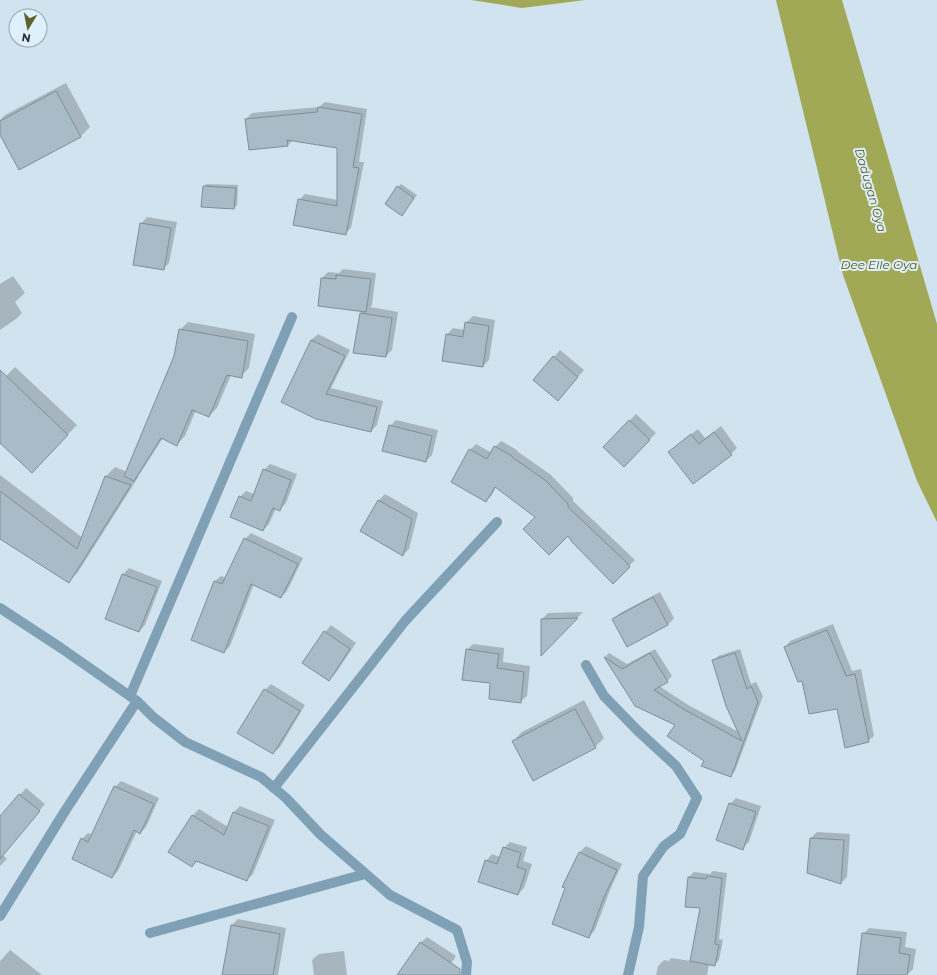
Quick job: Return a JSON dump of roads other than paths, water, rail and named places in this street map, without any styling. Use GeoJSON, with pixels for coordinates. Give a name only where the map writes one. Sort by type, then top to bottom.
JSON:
{"type":"FeatureCollection","features":[{"type":"Feature","properties":{"kind":"street"},"geometry":{"type":"LineString","coordinates":[[0,916],[66,811],[133,698],[292,317]]}},
{"type":"Feature","properties":{"kind":"street"},"geometry":{"type":"LineString","coordinates":[[274,788],[405,621],[497,522]]}},
{"type":"Feature","properties":{"kind":"street"},"geometry":{"type":"LineString","coordinates":[[0,608],[133,698],[153,717],[186,742],[261,777],[286,798],[320,834],[390,895],[457,930],[467,962],[466,975]]}},
{"type":"Feature","properties":{"kind":"street"},"geometry":{"type":"LineString","coordinates":[[586,665],[604,696],[638,731],[676,766],[697,798],[680,834],[664,846],[643,876],[639,927],[628,975]]}},
{"type":"Feature","properties":{"kind":"street"},"geometry":{"type":"LineString","coordinates":[[150,933],[365,874]]}},
{"type":"Feature","properties":{"kind":"water"},"geometry":{"type":"Polygon","coordinates":[[[471,0],[585,0],[522,8],[471,0]]]}},
{"type":"Feature","properties":{"kind":"water","name":"Dee Elle Oya"},"geometry":{"type":"Polygon","coordinates":[[[776,0],[842,0],[937,324],[937,522],[917,481],[843,275],[776,0]]]}},
{"type":"Feature","properties":{"kind":"water label","name":"Dadugan Oya"},"geometry":{"type":"Point","coordinates":[871,190]}}]}
